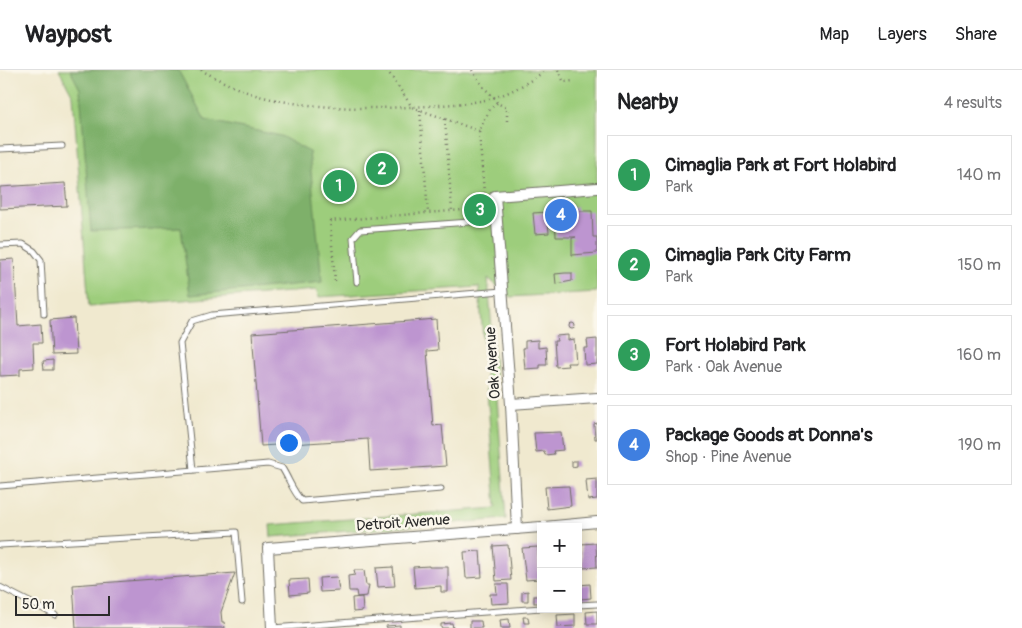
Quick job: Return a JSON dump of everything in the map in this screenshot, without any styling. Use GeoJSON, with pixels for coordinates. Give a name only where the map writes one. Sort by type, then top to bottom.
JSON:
{"type":"FeatureCollection","features":[{"type":"Feature","properties":{"kind":"street"},"geometry":{"type":"LineString","coordinates":[[490,197],[597,188]]}},
{"type":"Feature","properties":{"kind":"street","name":"Oak Avenue"},"geometry":{"type":"LineString","coordinates":[[490,197],[497,220],[511,404],[517,529]]}},
{"type":"Feature","properties":{"kind":"street"},"geometry":{"type":"LineString","coordinates":[[511,404],[597,398]]}},
{"type":"Feature","properties":{"kind":"street","name":"Detroit Avenue"},"geometry":{"type":"LineString","coordinates":[[582,523],[597,522]]}},
{"type":"Feature","properties":{"kind":"street","name":"Detroit Avenue"},"geometry":{"type":"LineString","coordinates":[[272,628],[268,548],[537,527]]}},
{"type":"Feature","properties":{"kind":"lane"},"geometry":{"type":"LineString","coordinates":[[0,149],[62,146]]}},
{"type":"Feature","properties":{"kind":"lane"},"geometry":{"type":"LineString","coordinates":[[356,282],[353,238],[360,230],[497,220]]}},
{"type":"Feature","properties":{"kind":"lane"},"geometry":{"type":"LineString","coordinates":[[0,245],[23,244],[34,251],[41,260],[44,314]]}},
{"type":"Feature","properties":{"kind":"lane"},"geometry":{"type":"LineString","coordinates":[[193,470],[180,343],[192,322],[212,315],[502,291]]}},
{"type":"Feature","properties":{"kind":"lane"},"geometry":{"type":"LineString","coordinates":[[0,486],[268,464],[282,468],[291,482],[296,495],[302,501],[441,489]]}},
{"type":"Feature","properties":{"kind":"lane"},"geometry":{"type":"LineString","coordinates":[[0,545],[236,532],[242,602]]}},
{"type":"Feature","properties":{"kind":"lane"},"geometry":{"type":"LineString","coordinates":[[0,587],[55,614]]}},
{"type":"Feature","properties":{"kind":"lane"},"geometry":{"type":"LineString","coordinates":[[582,605],[597,604]]}},
{"type":"Feature","properties":{"kind":"lane"},"geometry":{"type":"LineString","coordinates":[[272,628],[537,608]]}},
{"type":"Feature","properties":{"kind":"path"},"geometry":{"type":"LineString","coordinates":[[202,70],[219,80],[265,98],[302,105],[349,108],[472,103],[494,97],[531,81],[546,70]]}},
{"type":"Feature","properties":{"kind":"path"},"geometry":{"type":"LineString","coordinates":[[387,70],[412,106],[479,131]]}},
{"type":"Feature","properties":{"kind":"path"},"geometry":{"type":"LineString","coordinates":[[472,70],[497,103],[507,108],[507,121]]}},
{"type":"Feature","properties":{"kind":"path"},"geometry":{"type":"LineString","coordinates":[[558,70],[564,82],[574,81]]}},
{"type":"Feature","properties":{"kind":"path"},"geometry":{"type":"LineString","coordinates":[[490,197],[479,131],[490,109],[497,103]]}},
{"type":"Feature","properties":{"kind":"path"},"geometry":{"type":"LineString","coordinates":[[420,110],[428,213]]}},
{"type":"Feature","properties":{"kind":"path"},"geometry":{"type":"LineString","coordinates":[[445,119],[452,211]]}},
{"type":"Feature","properties":{"kind":"path"},"geometry":{"type":"LineString","coordinates":[[336,281],[330,221],[486,208]]}},
{"type":"Feature","properties":{"kind":"green space"},"geometry":{"type":"Polygon","coordinates":[[[59,70],[597,70],[597,292],[510,297],[488,278],[506,519],[271,537],[270,525],[496,508],[479,287],[318,297],[317,290],[89,307],[73,96],[59,70]]]}},
{"type":"Feature","properties":{"kind":"green space"},"geometry":{"type":"Polygon","coordinates":[[[70,70],[178,70],[205,120],[281,136],[309,152],[322,282],[190,295],[181,228],[91,231],[80,89],[70,70]]]}},
{"type":"Feature","properties":{"kind":"building"},"geometry":{"type":"Polygon","coordinates":[[[65,183],[67,206],[0,209],[0,187],[65,183]]]}},
{"type":"Feature","properties":{"kind":"building"},"geometry":{"type":"Polygon","coordinates":[[[569,207],[577,207],[577,211],[592,211],[593,237],[597,237],[597,253],[572,255],[572,238],[576,237],[556,237],[555,213],[569,212],[569,207]]]}},
{"type":"Feature","properties":{"kind":"building"},"geometry":{"type":"Polygon","coordinates":[[[547,212],[549,233],[535,234],[533,213],[547,212]]]}},
{"type":"Feature","properties":{"kind":"building"},"geometry":{"type":"Polygon","coordinates":[[[14,259],[18,326],[41,324],[42,343],[33,343],[34,368],[20,369],[20,375],[0,376],[0,260],[14,259]]]}},
{"type":"Feature","properties":{"kind":"building"},"geometry":{"type":"Polygon","coordinates":[[[572,273],[572,281],[556,284],[555,274],[572,273]]]}},
{"type":"Feature","properties":{"kind":"building"},"geometry":{"type":"Polygon","coordinates":[[[74,318],[76,354],[52,355],[50,320],[74,318]]]}},
{"type":"Feature","properties":{"kind":"building"},"geometry":{"type":"Polygon","coordinates":[[[436,319],[438,350],[427,351],[433,426],[442,425],[446,466],[370,471],[368,439],[261,446],[252,333],[436,319]]]}},
{"type":"Feature","properties":{"kind":"building"},"geometry":{"type":"Polygon","coordinates":[[[572,323],[575,326],[572,329],[569,326],[572,323]]]}},
{"type":"Feature","properties":{"kind":"building"},"geometry":{"type":"Polygon","coordinates":[[[568,335],[568,340],[574,339],[576,363],[567,363],[568,366],[556,367],[554,341],[557,341],[556,336],[568,335]]]}},
{"type":"Feature","properties":{"kind":"building"},"geometry":{"type":"Polygon","coordinates":[[[597,339],[597,364],[585,365],[584,348],[588,348],[587,340],[597,339]]]}},
{"type":"Feature","properties":{"kind":"building"},"geometry":{"type":"Polygon","coordinates":[[[538,340],[538,348],[546,347],[547,365],[540,365],[540,368],[525,369],[523,348],[525,348],[525,341],[538,340]]]}},
{"type":"Feature","properties":{"kind":"building"},"geometry":{"type":"Polygon","coordinates":[[[53,360],[53,370],[44,370],[43,361],[53,360]]]}},
{"type":"Feature","properties":{"kind":"building"},"geometry":{"type":"Polygon","coordinates":[[[597,423],[597,439],[595,439],[594,424],[597,423]]]}},
{"type":"Feature","properties":{"kind":"building"},"geometry":{"type":"Polygon","coordinates":[[[561,432],[563,450],[553,451],[554,454],[545,455],[544,451],[536,452],[534,433],[561,432]]]}},
{"type":"Feature","properties":{"kind":"building"},"geometry":{"type":"Polygon","coordinates":[[[572,461],[577,461],[577,466],[572,467],[572,461]]]}},
{"type":"Feature","properties":{"kind":"building"},"geometry":{"type":"Polygon","coordinates":[[[597,479],[597,499],[588,500],[586,480],[597,479]]]}},
{"type":"Feature","properties":{"kind":"building"},"geometry":{"type":"Polygon","coordinates":[[[569,486],[571,506],[547,509],[545,487],[569,486]]]}},
{"type":"Feature","properties":{"kind":"building"},"geometry":{"type":"Polygon","coordinates":[[[596,543],[597,567],[583,568],[582,544],[596,543]]]}},
{"type":"Feature","properties":{"kind":"building"},"geometry":{"type":"Polygon","coordinates":[[[508,545],[511,580],[496,581],[493,546],[508,545]]]}},
{"type":"Feature","properties":{"kind":"building"},"geometry":{"type":"Polygon","coordinates":[[[537,547],[537,579],[526,580],[522,548],[537,547]]]}},
{"type":"Feature","properties":{"kind":"building"},"geometry":{"type":"Polygon","coordinates":[[[480,551],[482,577],[466,578],[464,552],[480,551]]]}},
{"type":"Feature","properties":{"kind":"building"},"geometry":{"type":"Polygon","coordinates":[[[393,567],[395,586],[378,587],[376,568],[393,567]]]}},
{"type":"Feature","properties":{"kind":"building"},"geometry":{"type":"Polygon","coordinates":[[[413,567],[448,567],[448,592],[441,592],[441,586],[415,588],[413,567]]]}},
{"type":"Feature","properties":{"kind":"building"},"geometry":{"type":"Polygon","coordinates":[[[354,570],[364,570],[366,585],[369,585],[367,596],[357,597],[356,591],[349,591],[348,576],[355,575],[354,570]]]}},
{"type":"Feature","properties":{"kind":"building"},"geometry":{"type":"Polygon","coordinates":[[[235,573],[221,612],[225,628],[76,628],[73,585],[235,573]]]}},
{"type":"Feature","properties":{"kind":"building"},"geometry":{"type":"Polygon","coordinates":[[[337,577],[339,591],[320,592],[319,578],[337,577]]]}},
{"type":"Feature","properties":{"kind":"building"},"geometry":{"type":"Polygon","coordinates":[[[308,579],[309,593],[290,595],[289,580],[308,579]]]}},
{"type":"Feature","properties":{"kind":"building"},"geometry":{"type":"Polygon","coordinates":[[[496,584],[508,584],[509,603],[491,604],[490,594],[497,594],[496,584]]]}},
{"type":"Feature","properties":{"kind":"building"},"geometry":{"type":"Polygon","coordinates":[[[590,584],[591,598],[582,599],[582,585],[590,584]]]}},
{"type":"Feature","properties":{"kind":"building"},"geometry":{"type":"Polygon","coordinates":[[[528,591],[528,601],[522,601],[522,592],[528,591]]]}},
{"type":"Feature","properties":{"kind":"building"},"geometry":{"type":"Polygon","coordinates":[[[534,596],[537,596],[537,603],[534,603],[534,596]]]}},
{"type":"Feature","properties":{"kind":"building"},"geometry":{"type":"Polygon","coordinates":[[[362,597],[363,611],[353,612],[352,598],[362,597]]]}},
{"type":"Feature","properties":{"kind":"building"},"geometry":{"type":"Polygon","coordinates":[[[597,611],[597,624],[587,624],[586,612],[597,611]]]}},
{"type":"Feature","properties":{"kind":"building"},"geometry":{"type":"Polygon","coordinates":[[[575,614],[575,626],[558,627],[557,615],[575,614]]]}},
{"type":"Feature","properties":{"kind":"building"},"geometry":{"type":"Polygon","coordinates":[[[523,617],[528,617],[529,623],[524,623],[523,617]]]}},
{"type":"Feature","properties":{"kind":"building"},"geometry":{"type":"Polygon","coordinates":[[[509,619],[510,628],[501,628],[500,620],[509,619]]]}},
{"type":"Feature","properties":{"kind":"building"},"geometry":{"type":"Polygon","coordinates":[[[470,621],[481,621],[482,628],[470,628],[470,621]]]}},
{"type":"Feature","properties":{"kind":"building"},"geometry":{"type":"Polygon","coordinates":[[[452,623],[453,628],[441,628],[441,624],[452,623]]]}},
{"type":"Feature","properties":{"kind":"building"},"geometry":{"type":"Polygon","coordinates":[[[400,625],[400,628],[387,628],[386,626],[400,625]]]}},
{"type":"Feature","properties":{"kind":"place","name":"Cimaglia Park City Farm"},"geometry":{"type":"Point","coordinates":[382,169]}},
{"type":"Feature","properties":{"kind":"place","name":"Cimaglia Park at Fort Holabird"},"geometry":{"type":"Point","coordinates":[339,186]}},
{"type":"Feature","properties":{"kind":"place","name":"Fort Holabird Park"},"geometry":{"type":"Point","coordinates":[480,210]}},
{"type":"Feature","properties":{"kind":"place","name":"Package Goods at Donna's"},"geometry":{"type":"Point","coordinates":[561,215]}}]}
